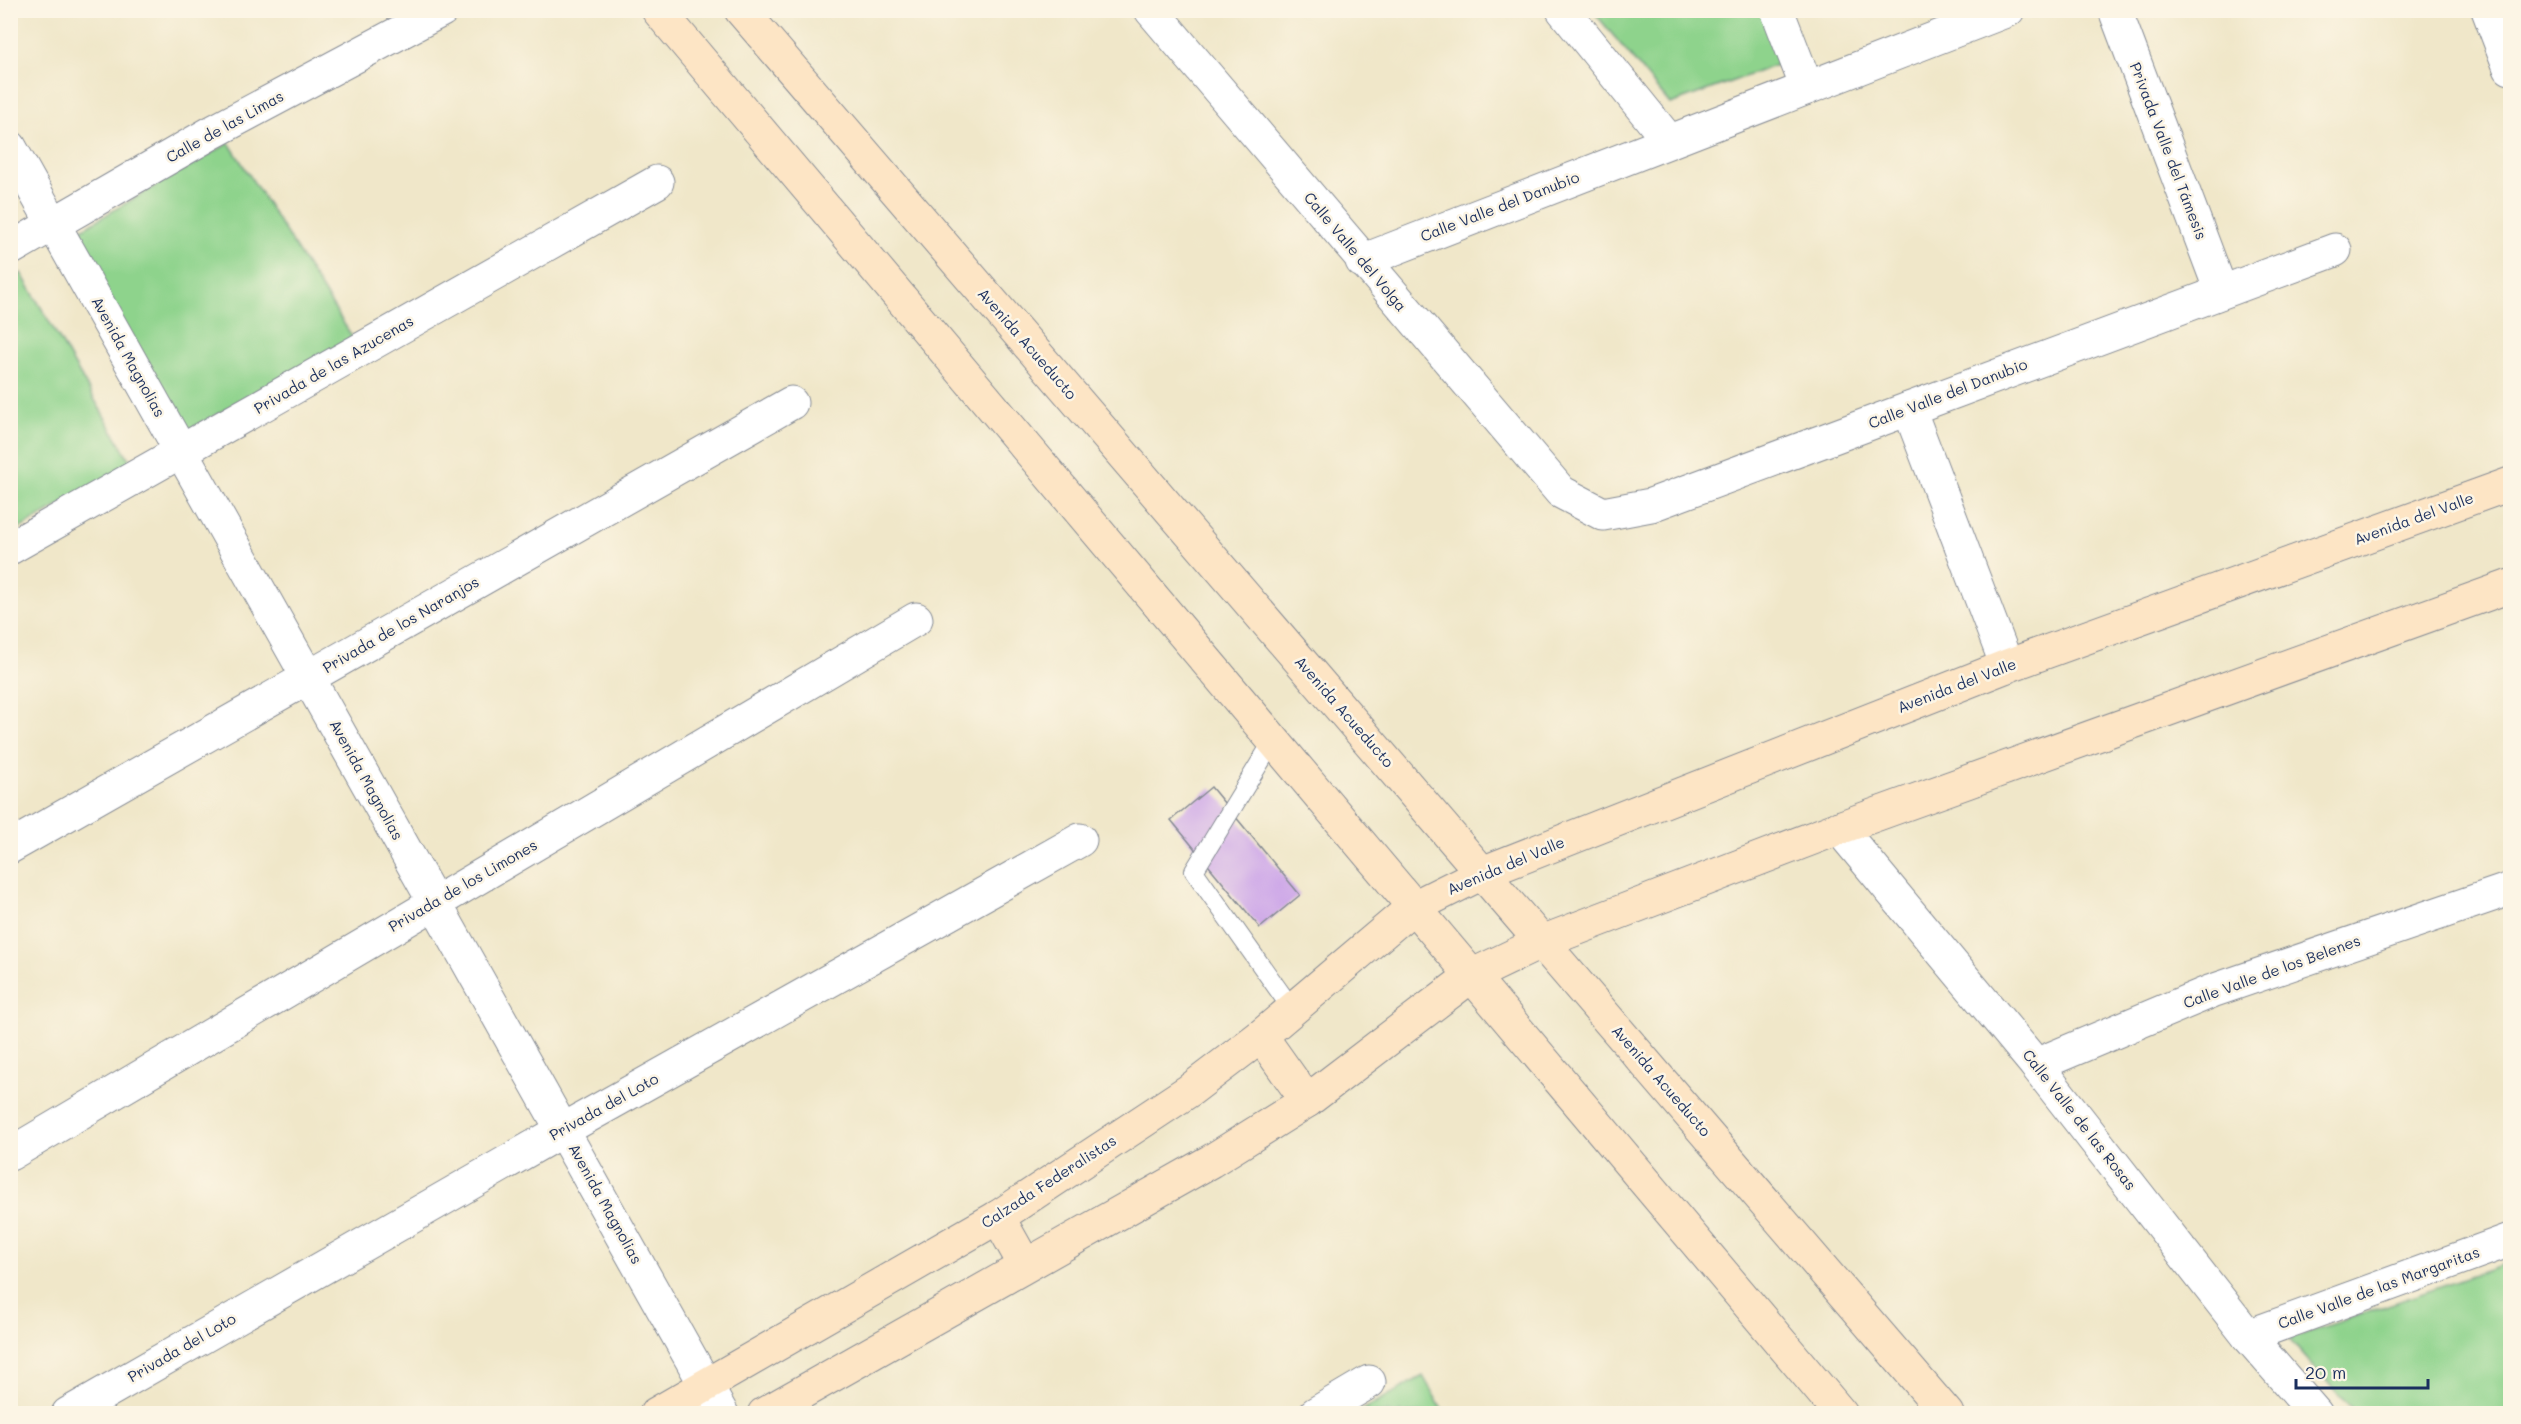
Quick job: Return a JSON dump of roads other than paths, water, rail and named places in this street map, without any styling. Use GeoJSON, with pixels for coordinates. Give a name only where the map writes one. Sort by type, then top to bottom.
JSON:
{"type":"FeatureCollection","features":[{"type":"Feature","properties":{"kind":"street","name":"Calle de las Limas"},"geometry":{"type":"LineString","coordinates":[[10,249],[211,133],[442,10]]}},
{"type":"Feature","properties":{"kind":"street"},"geometry":{"type":"LineString","coordinates":[[658,10],[1412,908],[1840,1413]]}},
{"type":"Feature","properties":{"kind":"street","name":"Avenida Acueducto"},"geometry":{"type":"LineString","coordinates":[[741,10],[1947,1413]]}},
{"type":"Feature","properties":{"kind":"street","name":"Calle Valle del Volga"},"geometry":{"type":"LineString","coordinates":[[1151,10],[1560,492]]}},
{"type":"Feature","properties":{"kind":"street"},"geometry":{"type":"LineString","coordinates":[[1563,10],[1669,141]]}},
{"type":"Feature","properties":{"kind":"street"},"geometry":{"type":"LineString","coordinates":[[1777,10],[1807,88]]}},
{"type":"Feature","properties":{"kind":"street","name":"Calle Valle del Danubio"},"geometry":{"type":"LineString","coordinates":[[1362,261],[2008,10]]}},
{"type":"Feature","properties":{"kind":"street","name":"Privada Valle del Támesis"},"geometry":{"type":"LineString","coordinates":[[2115,10],[2221,291]]}},
{"type":"Feature","properties":{"kind":"street"},"geometry":{"type":"LineString","coordinates":[[2488,10],[2511,68]]}},
{"type":"Feature","properties":{"kind":"street","name":"Avenida Magnolias"},"geometry":{"type":"LineString","coordinates":[[10,147],[722,1413]]}},
{"type":"Feature","properties":{"kind":"street","name":"Privada de las Azucenas"},"geometry":{"type":"LineString","coordinates":[[10,548],[657,182]]}},
{"type":"Feature","properties":{"kind":"street","name":"Calle Valle del Danubio"},"geometry":{"type":"LineString","coordinates":[[1560,492],[1603,514],[1651,505],[2336,250]]}},
{"type":"Feature","properties":{"kind":"street","name":"Privada de los Naranjos"},"geometry":{"type":"LineString","coordinates":[[10,847],[791,403]]}},
{"type":"Feature","properties":{"kind":"street"},"geometry":{"type":"LineString","coordinates":[[1909,410],[2007,666]]}},
{"type":"Feature","properties":{"kind":"street","name":"Avenida del Valle"},"geometry":{"type":"LineString","coordinates":[[1412,908],[1482,873],[2007,666],[2511,484]]}},
{"type":"Feature","properties":{"kind":"street"},"geometry":{"type":"LineString","coordinates":[[764,1413],[1211,1161],[1307,1101],[1471,976],[1542,942],[1839,828],[2511,586]]}},
{"type":"Feature","properties":{"kind":"street","name":"Privada de los Limones"},"geometry":{"type":"LineString","coordinates":[[10,1154],[916,620]]}},
{"type":"Feature","properties":{"kind":"street","name":"Calle Valle de las Rosas"},"geometry":{"type":"LineString","coordinates":[[1839,828],[2036,1065],[2248,1336],[2316,1413]]}},
{"type":"Feature","properties":{"kind":"street","name":"Privada del Loto"},"geometry":{"type":"LineString","coordinates":[[68,1413],[563,1130],[1080,840]]}},
{"type":"Feature","properties":{"kind":"street","name":"Calle Valle de los Belenes"},"geometry":{"type":"LineString","coordinates":[[2036,1065],[2212,991],[2511,889]]}},
{"type":"Feature","properties":{"kind":"street","name":"Calzada Federalistas"},"geometry":{"type":"LineString","coordinates":[[656,1413],[998,1217],[1190,1090],[1261,1036],[1412,908]]}},
{"type":"Feature","properties":{"kind":"street"},"geometry":{"type":"LineString","coordinates":[[1261,1036],[1307,1101]]}},
{"type":"Feature","properties":{"kind":"street"},"geometry":{"type":"LineString","coordinates":[[998,1217],[1025,1265]]}},
{"type":"Feature","properties":{"kind":"street","name":"Calle Valle de las Margaritas"},"geometry":{"type":"LineString","coordinates":[[2248,1336],[2511,1240]]}},
{"type":"Feature","properties":{"kind":"street"},"geometry":{"type":"LineString","coordinates":[[1315,1413],[1369,1382]]}},
{"type":"Feature","properties":{"kind":"lane"},"geometry":{"type":"LineString","coordinates":[[1273,741],[1194,871],[1292,1009]]}}]}
